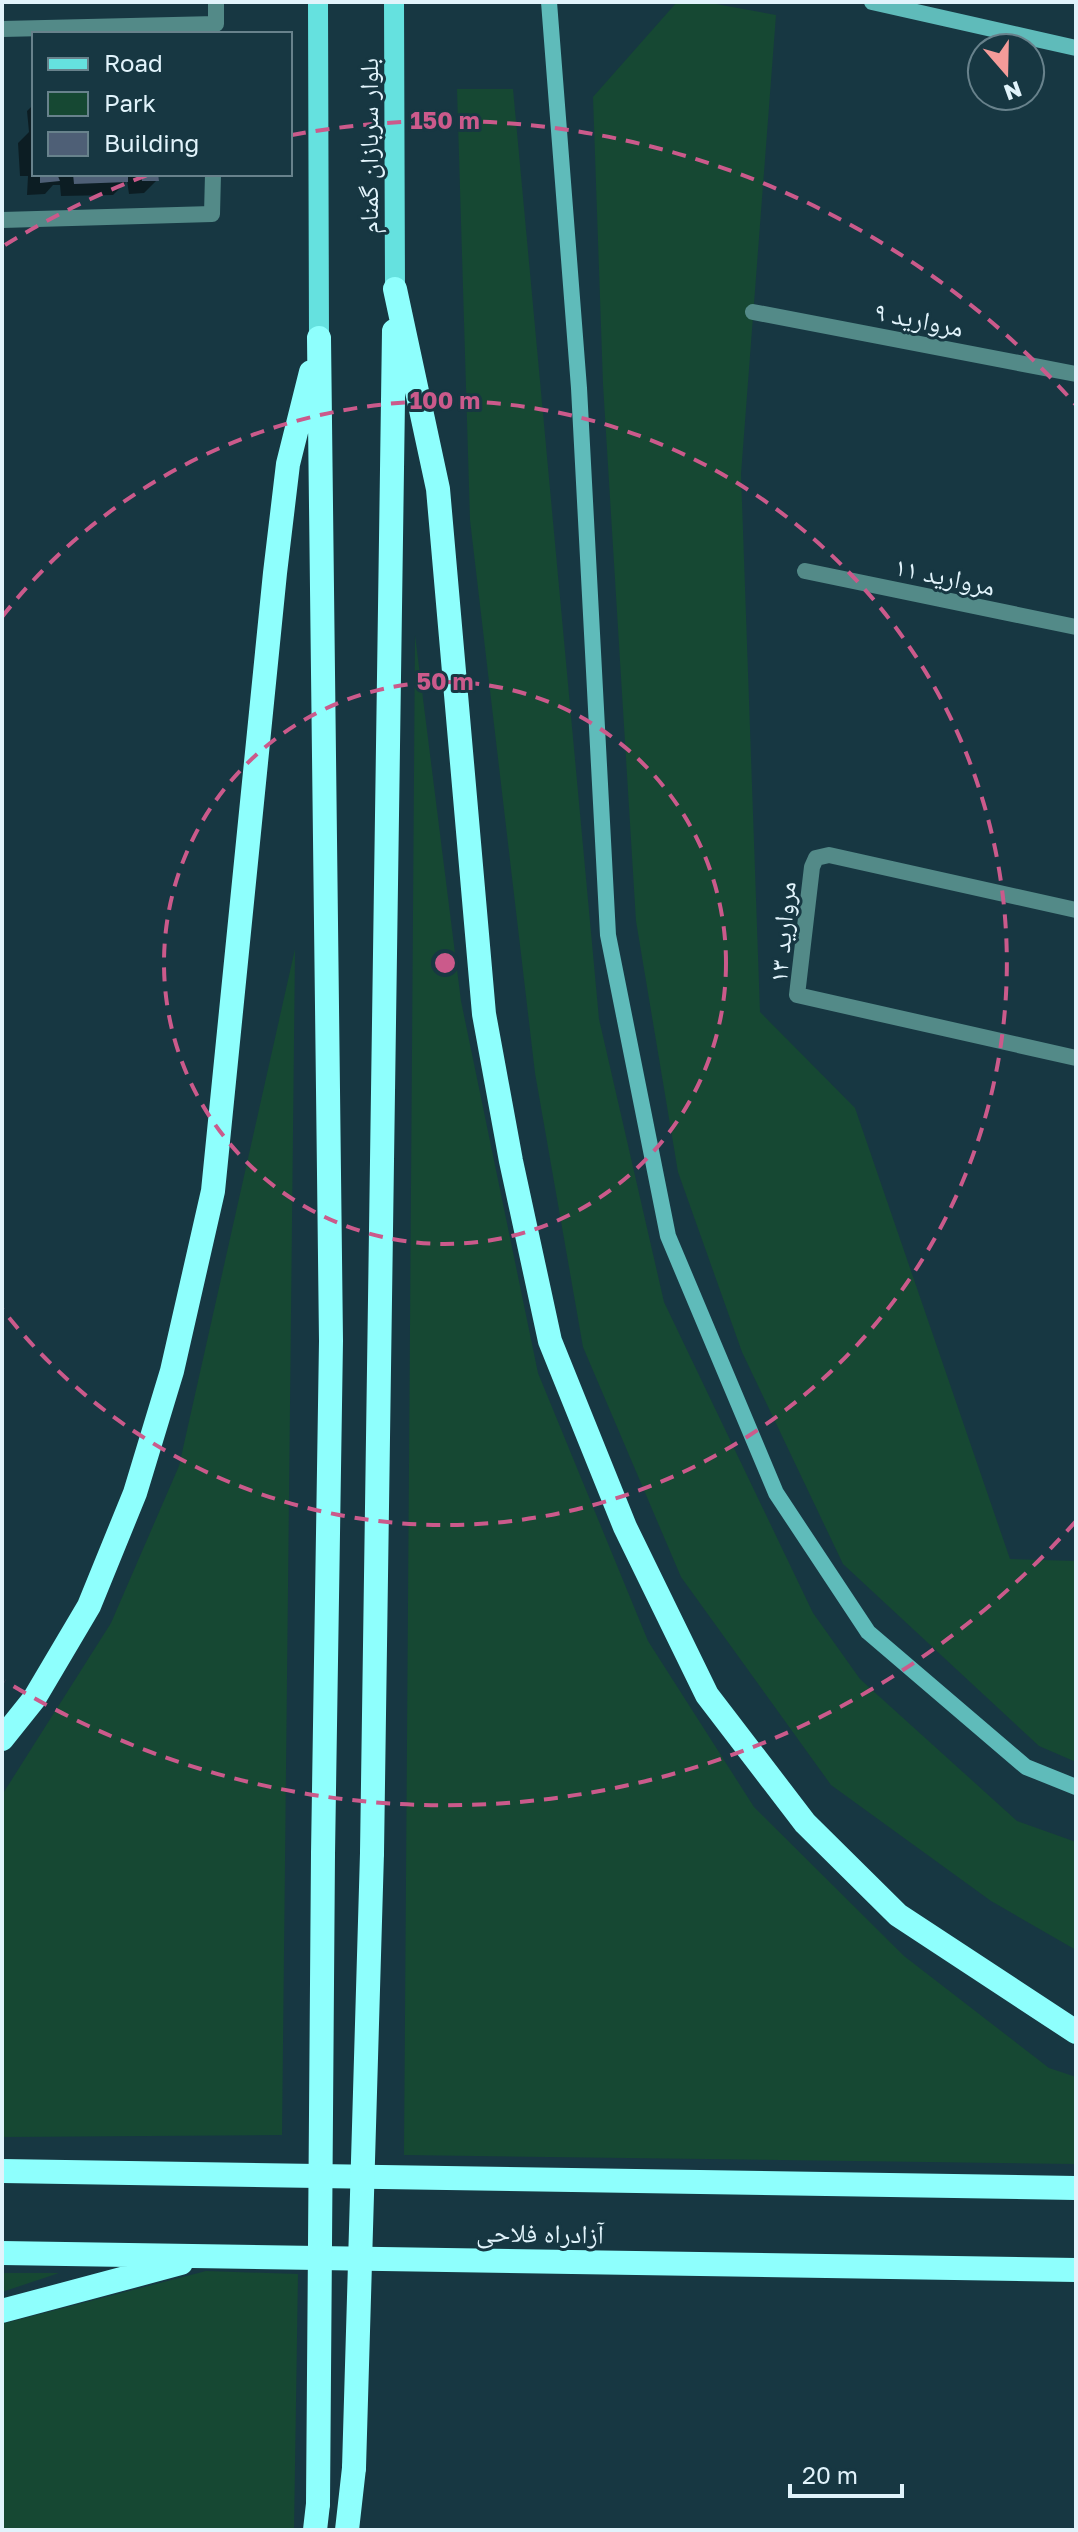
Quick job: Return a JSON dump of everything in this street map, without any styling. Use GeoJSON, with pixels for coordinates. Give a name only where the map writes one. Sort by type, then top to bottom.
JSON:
{"type":"FeatureCollection","features":[{"type":"Feature","properties":{"kind":"highway"},"geometry":{"type":"LineString","coordinates":[[347,2530],[354,2468],[372,1853],[395,289]]}},
{"type":"Feature","properties":{"kind":"highway"},"geometry":{"type":"LineString","coordinates":[[395,289],[438,489],[484,1014],[511,1161],[550,1341],[625,1527],[707,1695],[805,1823],[898,1915],[1076,2032]]}},
{"type":"Feature","properties":{"kind":"highway"},"geometry":{"type":"LineString","coordinates":[[2,1739],[34,1699],[89,1606],[135,1493],[172,1371],[213,1191],[276,557],[288,464],[319,338]]}},
{"type":"Feature","properties":{"kind":"highway"},"geometry":{"type":"LineString","coordinates":[[315,2530],[318,2504],[331,1341],[319,338]]}},
{"type":"Feature","properties":{"kind":"highway","name":"آزادراه فلاحی"},"geometry":{"type":"LineString","coordinates":[[2,2171],[1076,2188]]}},
{"type":"Feature","properties":{"kind":"highway","name":"آزادراه فلاحی"},"geometry":{"type":"LineString","coordinates":[[2,2253],[1076,2270]]}},
{"type":"Feature","properties":{"kind":"highway"},"geometry":{"type":"LineString","coordinates":[[2,2311],[212,2255]]}},
{"type":"Feature","properties":{"kind":"main road","name":"بلوار سربازان گمنام"},"geometry":{"type":"LineString","coordinates":[[318,2],[319,338]]}},
{"type":"Feature","properties":{"kind":"main road","name":"بلوار سربازان گمنام"},"geometry":{"type":"LineString","coordinates":[[394,2],[395,289]]}},
{"type":"Feature","properties":{"kind":"street"},"geometry":{"type":"LineString","coordinates":[[2,29],[216,29],[216,2]]}},
{"type":"Feature","properties":{"kind":"street"},"geometry":{"type":"LineString","coordinates":[[549,2],[579,388],[608,935],[668,1236],[776,1493],[868,1632],[1026,1767],[1076,1787]]}},
{"type":"Feature","properties":{"kind":"street"},"geometry":{"type":"LineString","coordinates":[[872,2],[1076,48]]}},
{"type":"Feature","properties":{"kind":"street"},"geometry":{"type":"LineString","coordinates":[[2,220],[212,214],[213,176]]}},
{"type":"Feature","properties":{"kind":"street","name":"مروارید ۹"},"geometry":{"type":"LineString","coordinates":[[753,312],[1076,374]]}},
{"type":"Feature","properties":{"kind":"street","name":"مروارید ۱۱"},"geometry":{"type":"LineString","coordinates":[[805,571],[1076,627]]}},
{"type":"Feature","properties":{"kind":"street","name":"مروارید ۱۳"},"geometry":{"type":"LineString","coordinates":[[1076,910],[829,855],[816,858],[812,867],[797,995],[1076,1058]]}},
{"type":"Feature","properties":{"kind":"green space"},"geometry":{"type":"Polygon","coordinates":[[[677,2],[705,2],[776,15],[741,474],[760,1012],[855,1108],[1010,1559],[1076,1561],[1076,1762],[1039,1746],[843,1564],[742,1352],[678,1172],[636,921],[603,384],[593,97],[677,2]]]}},
{"type":"Feature","properties":{"kind":"green space"},"geometry":{"type":"Polygon","coordinates":[[[457,89],[513,89],[599,1019],[664,1302],[813,1613],[860,1679],[1017,1821],[1076,1842],[1076,1950],[991,1901],[831,1785],[681,1577],[583,1347],[535,1073],[470,520],[457,89]]]}},
{"type":"Feature","properties":{"kind":"green space"},"geometry":{"type":"Polygon","coordinates":[[[415,635],[461,1001],[538,1373],[648,1641],[754,1807],[904,1956],[1049,2068],[1076,2077],[1076,2164],[404,2155],[415,635]]]}},
{"type":"Feature","properties":{"kind":"green space"},"geometry":{"type":"Polygon","coordinates":[[[295,949],[282,2135],[2,2137],[2,1795],[111,1623],[179,1466],[295,949]]]}},
{"type":"Feature","properties":{"kind":"green space"},"geometry":{"type":"Polygon","coordinates":[[[206,2271],[298,2274],[294,2530],[2,2530],[2,2324],[206,2271]]]}},
{"type":"Feature","properties":{"kind":"green space"},"geometry":{"type":"Polygon","coordinates":[[[2,2273],[59,2273],[2,2292],[2,2273]]]}},
{"type":"Feature","properties":{"kind":"building"},"geometry":{"type":"Polygon","coordinates":[[[40,176],[58,176],[60,181],[40,183],[40,176]]]}},
{"type":"Feature","properties":{"kind":"building"},"geometry":{"type":"Polygon","coordinates":[[[73,176],[128,176],[128,182],[74,184],[73,176]]]}},
{"type":"Feature","properties":{"kind":"building"},"geometry":{"type":"Polygon","coordinates":[[[141,176],[158,176],[159,181],[142,181],[141,176]]]}}]}
